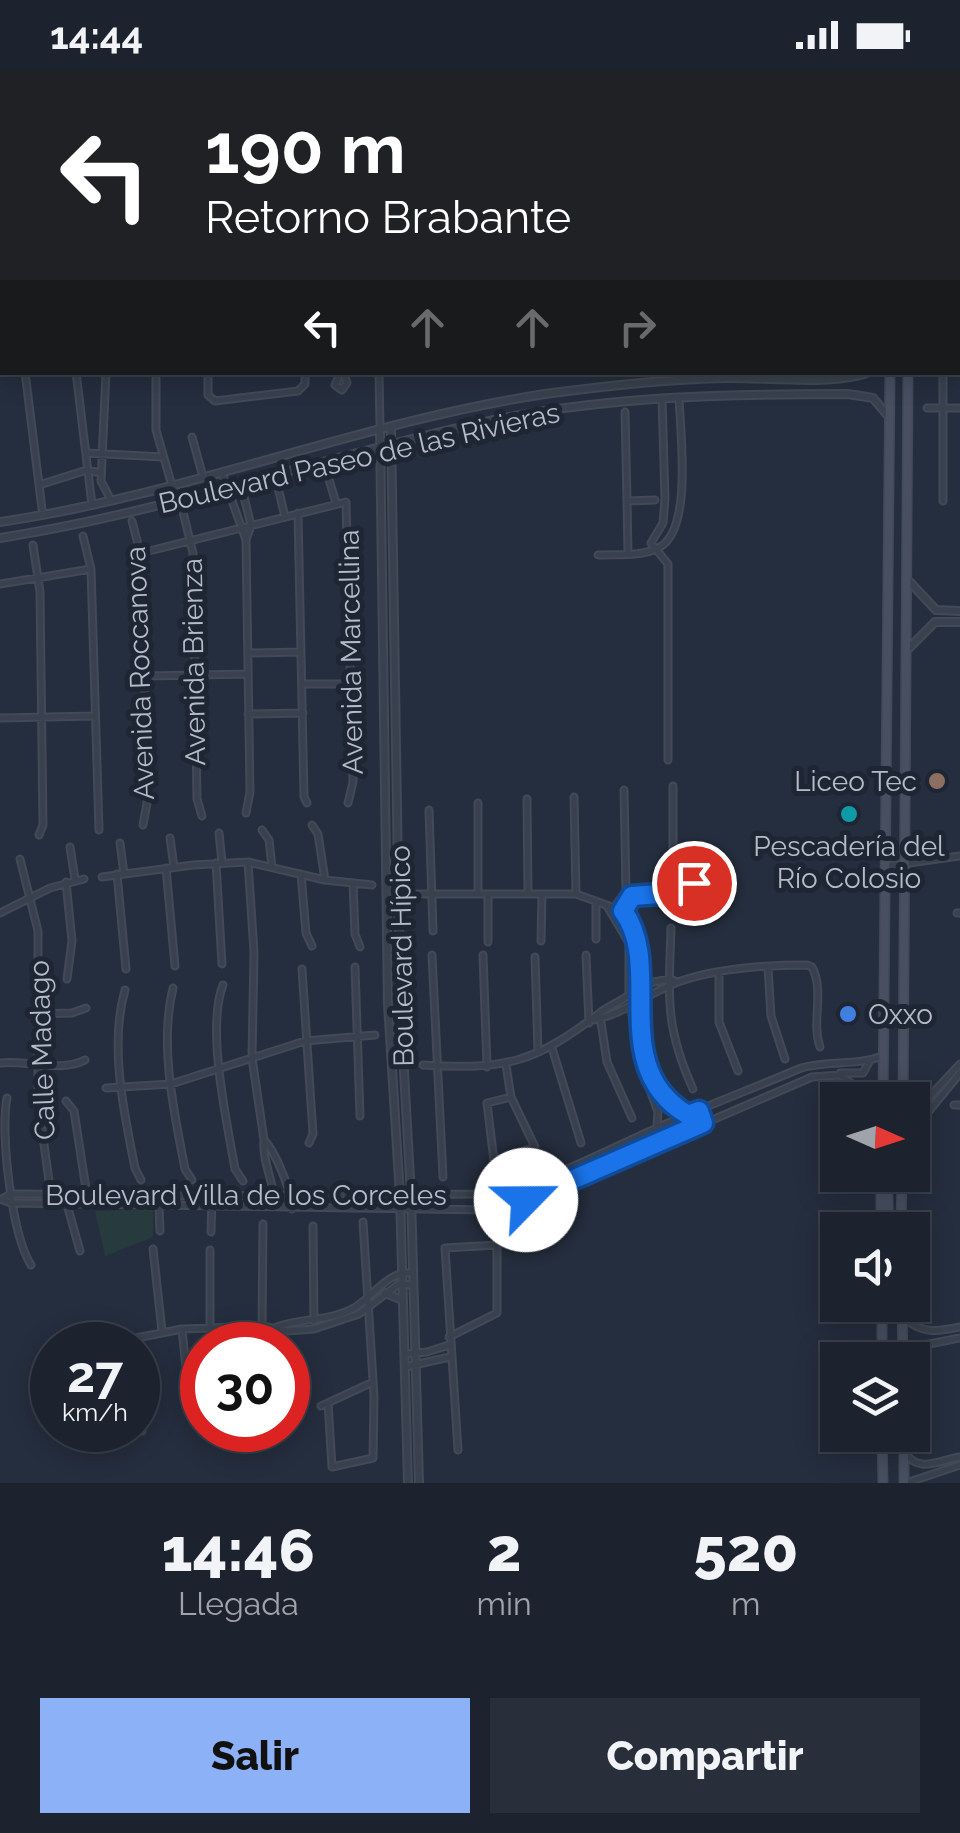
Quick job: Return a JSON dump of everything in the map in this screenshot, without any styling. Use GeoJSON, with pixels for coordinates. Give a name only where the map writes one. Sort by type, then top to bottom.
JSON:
{"type":"FeatureCollection","features":[{"type":"Feature","properties":{"kind":"main road"},"geometry":{"type":"LineString","coordinates":[[884,1080],[890,375]]}},
{"type":"Feature","properties":{"kind":"main road"},"geometry":{"type":"LineString","coordinates":[[903,1081],[908,375]]}},
{"type":"Feature","properties":{"kind":"main road"},"geometry":{"type":"LineString","coordinates":[[890,492],[907,492]]}},
{"type":"Feature","properties":{"kind":"main road"},"geometry":{"type":"LineString","coordinates":[[882,1452],[883,1483]]}},
{"type":"Feature","properties":{"kind":"main road"},"geometry":{"type":"LineString","coordinates":[[904,1452],[905,1483]]}},
{"type":"Feature","properties":{"kind":"street"},"geometry":{"type":"LineString","coordinates":[[25,375],[42,509]]}},
{"type":"Feature","properties":{"kind":"street"},"geometry":{"type":"LineString","coordinates":[[76,375],[92,504]]}},
{"type":"Feature","properties":{"kind":"street"},"geometry":{"type":"LineString","coordinates":[[106,375],[101,484],[111,500]]}},
{"type":"Feature","properties":{"kind":"street"},"geometry":{"type":"LineString","coordinates":[[156,375],[156,430],[172,486]]}},
{"type":"Feature","properties":{"kind":"street"},"geometry":{"type":"LineString","coordinates":[[208,375],[208,395],[215,401],[298,392],[306,384],[306,375]]}},
{"type":"Feature","properties":{"kind":"street"},"geometry":{"type":"LineString","coordinates":[[379,375],[380,431]]}},
{"type":"Feature","properties":{"kind":"street","name":"Boulevard Paseo de las Rivieras"},"geometry":{"type":"LineString","coordinates":[[0,522],[172,486],[500,402],[638,382],[856,375]]}},
{"type":"Feature","properties":{"kind":"street"},"geometry":{"type":"LineString","coordinates":[[943,501],[944,375]]}},
{"type":"Feature","properties":{"kind":"street","name":"Boulevard Paseo de las Rivieras"},"geometry":{"type":"LineString","coordinates":[[0,538],[56,530],[494,420],[584,406],[679,397],[864,395],[873,398],[890,418]]}},
{"type":"Feature","properties":{"kind":"street"},"geometry":{"type":"LineString","coordinates":[[598,554],[655,549],[672,536],[681,499],[679,397]]}},
{"type":"Feature","properties":{"kind":"street"},"geometry":{"type":"LineString","coordinates":[[662,398],[665,499],[663,523],[651,543],[668,564],[668,760]]}},
{"type":"Feature","properties":{"kind":"street"},"geometry":{"type":"LineString","coordinates":[[927,408],[960,408]]}},
{"type":"Feature","properties":{"kind":"street"},"geometry":{"type":"LineString","coordinates":[[624,412],[628,554]]}},
{"type":"Feature","properties":{"kind":"street","name":"Boulevard Hípico"},"geometry":{"type":"LineString","coordinates":[[392,428],[401,1015],[412,1209],[419,1483]]}},
{"type":"Feature","properties":{"kind":"street","name":"Boulevard Hípico"},"geometry":{"type":"LineString","coordinates":[[380,431],[388,1004],[401,1209],[408,1483]]}},
{"type":"Feature","properties":{"kind":"street"},"geometry":{"type":"LineString","coordinates":[[192,438],[203,478]]}},
{"type":"Feature","properties":{"kind":"street"},"geometry":{"type":"LineString","coordinates":[[86,453],[162,457]]}},
{"type":"Feature","properties":{"kind":"street"},"geometry":{"type":"LineString","coordinates":[[39,484],[87,470],[101,473]]}},
{"type":"Feature","properties":{"kind":"street"},"geometry":{"type":"LineString","coordinates":[[222,473],[246,540]]}},
{"type":"Feature","properties":{"kind":"street","name":"Avenida Marcellina"},"geometry":{"type":"LineString","coordinates":[[328,476],[340,502],[348,507],[354,782],[348,802]]}},
{"type":"Feature","properties":{"kind":"street"},"geometry":{"type":"LineString","coordinates":[[89,486],[101,484]]}},
{"type":"Feature","properties":{"kind":"street"},"geometry":{"type":"LineString","coordinates":[[241,484],[251,525],[246,540],[250,798],[246,813]]}},
{"type":"Feature","properties":{"kind":"street"},"geometry":{"type":"LineString","coordinates":[[276,484],[284,517]]}},
{"type":"Feature","properties":{"kind":"street"},"geometry":{"type":"LineString","coordinates":[[627,501],[655,500]]}},
{"type":"Feature","properties":{"kind":"street"},"geometry":{"type":"LineString","coordinates":[[141,554],[340,502]]}},
{"type":"Feature","properties":{"kind":"street","name":"Avenida Brienza"},"geometry":{"type":"LineString","coordinates":[[182,508],[190,541],[197,798],[202,816]]}},
{"type":"Feature","properties":{"kind":"street"},"geometry":{"type":"LineString","coordinates":[[298,513],[304,797],[308,802]]}},
{"type":"Feature","properties":{"kind":"street"},"geometry":{"type":"LineString","coordinates":[[52,514],[56,530]]}},
{"type":"Feature","properties":{"kind":"street","name":"Avenida Roccanova"},"geometry":{"type":"LineString","coordinates":[[132,522],[141,554],[146,803],[143,825]]}},
{"type":"Feature","properties":{"kind":"street"},"geometry":{"type":"LineString","coordinates":[[84,536],[91,569],[99,830]]}},
{"type":"Feature","properties":{"kind":"street"},"geometry":{"type":"LineString","coordinates":[[32,545],[38,578],[42,717],[44,825],[39,835]]}},
{"type":"Feature","properties":{"kind":"street"},"geometry":{"type":"LineString","coordinates":[[0,584],[91,569]]}},
{"type":"Feature","properties":{"kind":"street"},"geometry":{"type":"LineString","coordinates":[[906,578],[936,610],[960,611]]}},
{"type":"Feature","properties":{"kind":"street"},"geometry":{"type":"LineString","coordinates":[[906,650],[935,622],[936,610]]}},
{"type":"Feature","properties":{"kind":"street"},"geometry":{"type":"LineString","coordinates":[[935,622],[960,622]]}},
{"type":"Feature","properties":{"kind":"street"},"geometry":{"type":"LineString","coordinates":[[248,653],[301,652]]}},
{"type":"Feature","properties":{"kind":"street"},"geometry":{"type":"LineString","coordinates":[[145,676],[248,674]]}},
{"type":"Feature","properties":{"kind":"street"},"geometry":{"type":"LineString","coordinates":[[302,684],[352,684]]}},
{"type":"Feature","properties":{"kind":"street"},"geometry":{"type":"LineString","coordinates":[[248,714],[302,712]]}},
{"type":"Feature","properties":{"kind":"street"},"geometry":{"type":"LineString","coordinates":[[0,718],[95,716]]}},
{"type":"Feature","properties":{"kind":"street"},"geometry":{"type":"LineString","coordinates":[[672,786],[673,893]]}},
{"type":"Feature","properties":{"kind":"street"},"geometry":{"type":"LineString","coordinates":[[623,911],[629,893],[624,790]]}},
{"type":"Feature","properties":{"kind":"street"},"geometry":{"type":"LineString","coordinates":[[574,797],[576,894]]}},
{"type":"Feature","properties":{"kind":"street"},"geometry":{"type":"LineString","coordinates":[[527,800],[528,894]]}},
{"type":"Feature","properties":{"kind":"street"},"geometry":{"type":"LineString","coordinates":[[478,803],[478,894]]}},
{"type":"Feature","properties":{"kind":"street"},"geometry":{"type":"LineString","coordinates":[[429,810],[433,932]]}},
{"type":"Feature","properties":{"kind":"street"},"geometry":{"type":"LineString","coordinates":[[312,824],[318,834],[325,880]]}},
{"type":"Feature","properties":{"kind":"street"},"geometry":{"type":"LineString","coordinates":[[262,830],[268,840],[272,867]]}},
{"type":"Feature","properties":{"kind":"street"},"geometry":{"type":"LineString","coordinates":[[219,833],[222,964]]}},
{"type":"Feature","properties":{"kind":"street"},"geometry":{"type":"LineString","coordinates":[[170,838],[175,966]]}},
{"type":"Feature","properties":{"kind":"street"},"geometry":{"type":"LineString","coordinates":[[120,842],[126,969]]}},
{"type":"Feature","properties":{"kind":"street"},"geometry":{"type":"LineString","coordinates":[[70,847],[76,880]]}},
{"type":"Feature","properties":{"kind":"street"},"geometry":{"type":"LineString","coordinates":[[888,866],[960,856]]}},
{"type":"Feature","properties":{"kind":"street","name":"Calle Madago"},"geometry":{"type":"LineString","coordinates":[[20,860],[38,931],[36,1062],[52,1204]]}},
{"type":"Feature","properties":{"kind":"street"},"geometry":{"type":"LineString","coordinates":[[248,862],[254,952],[252,1058],[263,1153],[275,1208]]}},
{"type":"Feature","properties":{"kind":"street"},"geometry":{"type":"LineString","coordinates":[[102,877],[248,862],[325,880],[372,885]]}},
{"type":"Feature","properties":{"kind":"street"},"geometry":{"type":"LineString","coordinates":[[301,874],[306,933],[312,946]]}},
{"type":"Feature","properties":{"kind":"street"},"geometry":{"type":"LineString","coordinates":[[0,913],[66,882],[84,879]]}},
{"type":"Feature","properties":{"kind":"street"},"geometry":{"type":"LineString","coordinates":[[66,882],[72,941],[67,979]]}},
{"type":"Feature","properties":{"kind":"street"},"geometry":{"type":"LineString","coordinates":[[353,883],[355,934],[360,947]]}},
{"type":"Feature","properties":{"kind":"street"},"geometry":{"type":"LineString","coordinates":[[612,911],[629,893],[673,893],[694,883]]}},
{"type":"Feature","properties":{"kind":"street"},"geometry":{"type":"LineString","coordinates":[[414,894],[576,894],[612,911],[629,942],[629,997],[638,1054],[658,1112],[656,1128]]}},
{"type":"Feature","properties":{"kind":"street"},"geometry":{"type":"LineString","coordinates":[[488,894],[488,942]]}},
{"type":"Feature","properties":{"kind":"street"},"geometry":{"type":"LineString","coordinates":[[541,941],[542,894]]}},
{"type":"Feature","properties":{"kind":"street"},"geometry":{"type":"LineString","coordinates":[[388,902],[399,901]]}},
{"type":"Feature","properties":{"kind":"street"},"geometry":{"type":"LineString","coordinates":[[596,901],[596,939]]}},
{"type":"Feature","properties":{"kind":"street"},"geometry":{"type":"LineString","coordinates":[[612,911],[623,911]]}},
{"type":"Feature","properties":{"kind":"street"},"geometry":{"type":"LineString","coordinates":[[623,911],[638,942],[638,998],[644,1049],[660,1094],[688,1115]]}},
{"type":"Feature","properties":{"kind":"street"},"geometry":{"type":"LineString","coordinates":[[671,928],[670,1028],[693,1089]]}},
{"type":"Feature","properties":{"kind":"street"},"geometry":{"type":"LineString","coordinates":[[432,955],[444,1177]]}},
{"type":"Feature","properties":{"kind":"street"},"geometry":{"type":"LineString","coordinates":[[483,955],[486,1067]]}},
{"type":"Feature","properties":{"kind":"street"},"geometry":{"type":"LineString","coordinates":[[586,955],[608,1062],[632,1118]]}},
{"type":"Feature","properties":{"kind":"street"},"geometry":{"type":"LineString","coordinates":[[535,957],[538,1052]]}},
{"type":"Feature","properties":{"kind":"street"},"geometry":{"type":"LineString","coordinates":[[422,1065],[506,1065],[552,1048],[629,997],[638,986],[808,965],[816,972],[816,1035],[820,1046]]}},
{"type":"Feature","properties":{"kind":"street"},"geometry":{"type":"LineString","coordinates":[[355,967],[360,1116]]}},
{"type":"Feature","properties":{"kind":"street"},"geometry":{"type":"LineString","coordinates":[[768,968],[772,1016],[785,1059]]}},
{"type":"Feature","properties":{"kind":"street"},"geometry":{"type":"LineString","coordinates":[[302,969],[312,1134],[309,1143]]}},
{"type":"Feature","properties":{"kind":"street"},"geometry":{"type":"LineString","coordinates":[[718,974],[719,1022],[738,1071]]}},
{"type":"Feature","properties":{"kind":"street"},"geometry":{"type":"LineString","coordinates":[[223,985],[219,997],[218,1070],[235,1169],[244,1181]]}},
{"type":"Feature","properties":{"kind":"street"},"geometry":{"type":"LineString","coordinates":[[173,988],[171,1084],[185,1168],[192,1180]]}},
{"type":"Feature","properties":{"kind":"street"},"geometry":{"type":"LineString","coordinates":[[596,1018],[669,988]]}},
{"type":"Feature","properties":{"kind":"street"},"geometry":{"type":"LineString","coordinates":[[125,990],[121,1008],[122,1088],[134,1168],[141,1180]]}},
{"type":"Feature","properties":{"kind":"street"},"geometry":{"type":"LineString","coordinates":[[36,1014],[72,1014],[86,1008]]}},
{"type":"Feature","properties":{"kind":"street"},"geometry":{"type":"LineString","coordinates":[[106,1088],[171,1084],[305,1041],[375,1035]]}},
{"type":"Feature","properties":{"kind":"street"},"geometry":{"type":"LineString","coordinates":[[552,1048],[581,1143]]}},
{"type":"Feature","properties":{"kind":"street","name":"Boulevard Villa de los Corceles"},"geometry":{"type":"LineString","coordinates":[[1,1199],[10,1194],[411,1196],[505,1191],[584,1164],[656,1128],[817,1063],[870,1060],[884,1054]]}},
{"type":"Feature","properties":{"kind":"street"},"geometry":{"type":"LineString","coordinates":[[0,1062],[74,1066],[86,1060]]}},
{"type":"Feature","properties":{"kind":"street"},"geometry":{"type":"LineString","coordinates":[[870,1060],[866,1072],[884,1080]]}},
{"type":"Feature","properties":{"kind":"street"},"geometry":{"type":"LineString","coordinates":[[817,1063],[819,1075]]}},
{"type":"Feature","properties":{"kind":"street"},"geometry":{"type":"LineString","coordinates":[[903,1081],[917,1095],[930,1096],[960,1064]]}},
{"type":"Feature","properties":{"kind":"street"},"geometry":{"type":"LineString","coordinates":[[506,1065],[511,1096],[535,1147],[494,1161],[487,1103],[511,1096]]}},
{"type":"Feature","properties":{"kind":"street","name":"Boulevard Villa de los Corceles"},"geometry":{"type":"LineString","coordinates":[[1,1199],[12,1203],[117,1206],[468,1212],[512,1206],[819,1075],[866,1072]]}},
{"type":"Feature","properties":{"kind":"street"},"geometry":{"type":"LineString","coordinates":[[930,1110],[960,1072]]}},
{"type":"Feature","properties":{"kind":"street"},"geometry":{"type":"LineString","coordinates":[[838,1074],[851,1082]]}},
{"type":"Feature","properties":{"kind":"street"},"geometry":{"type":"LineString","coordinates":[[7,1098],[4,1116],[10,1194],[24,1252],[31,1265]]}},
{"type":"Feature","properties":{"kind":"street"},"geometry":{"type":"LineString","coordinates":[[66,1101],[74,1112],[87,1195]]}},
{"type":"Feature","properties":{"kind":"street"},"geometry":{"type":"LineString","coordinates":[[699,1111],[703,1123]]}},
{"type":"Feature","properties":{"kind":"street"},"geometry":{"type":"LineString","coordinates":[[264,1140],[292,1194],[292,1209]]}},
{"type":"Feature","properties":{"kind":"street"},"geometry":{"type":"LineString","coordinates":[[584,1164],[588,1174]]}},
{"type":"Feature","properties":{"kind":"street"},"geometry":{"type":"LineString","coordinates":[[64,1194],[80,1251]]}},
{"type":"Feature","properties":{"kind":"street"},"geometry":{"type":"LineString","coordinates":[[117,1206],[118,1196]]}},
{"type":"Feature","properties":{"kind":"street"},"geometry":{"type":"LineString","coordinates":[[211,1232],[212,1196]]}},
{"type":"Feature","properties":{"kind":"street"},"geometry":{"type":"LineString","coordinates":[[236,1196],[236,1207]]}},
{"type":"Feature","properties":{"kind":"street"},"geometry":{"type":"LineString","coordinates":[[159,1206],[160,1231]]}},
{"type":"Feature","properties":{"kind":"street"},"geometry":{"type":"LineString","coordinates":[[405,1354],[449,1341],[495,1316],[496,1219]]}},
{"type":"Feature","properties":{"kind":"street"},"geometry":{"type":"LineString","coordinates":[[363,1222],[372,1382],[373,1458],[332,1467],[324,1404],[372,1382]]}},
{"type":"Feature","properties":{"kind":"street"},"geometry":{"type":"LineString","coordinates":[[262,1322],[263,1224]]}},
{"type":"Feature","properties":{"kind":"street"},"geometry":{"type":"LineString","coordinates":[[314,1226],[314,1326]]}},
{"type":"Feature","properties":{"kind":"street"},"geometry":{"type":"LineString","coordinates":[[458,1450],[445,1247],[497,1246]]}},
{"type":"Feature","properties":{"kind":"street"},"geometry":{"type":"LineString","coordinates":[[153,1249],[162,1330],[180,1328]]}},
{"type":"Feature","properties":{"kind":"street"},"geometry":{"type":"LineString","coordinates":[[210,1250],[210,1322]]}},
{"type":"Feature","properties":{"kind":"street"},"geometry":{"type":"LineString","coordinates":[[310,1326],[349,1319],[367,1309],[402,1272],[413,1273]]}},
{"type":"Feature","properties":{"kind":"street"},"geometry":{"type":"LineString","coordinates":[[314,1326],[382,1290],[402,1283],[414,1285]]}},
{"type":"Feature","properties":{"kind":"street"},"geometry":{"type":"LineString","coordinates":[[382,1290],[403,1300]]}},
{"type":"Feature","properties":{"kind":"street"},"geometry":{"type":"LineString","coordinates":[[915,1322],[923,1330],[938,1332],[960,1327]]}},
{"type":"Feature","properties":{"kind":"street"},"geometry":{"type":"LineString","coordinates":[[930,1344],[960,1338]]}},
{"type":"Feature","properties":{"kind":"street"},"geometry":{"type":"LineString","coordinates":[[405,1367],[450,1357]]}},
{"type":"Feature","properties":{"kind":"street"},"geometry":{"type":"LineString","coordinates":[[904,1452],[920,1466],[960,1465]]}},
{"type":"Feature","properties":{"kind":"street"},"geometry":{"type":"LineString","coordinates":[[905,1483],[960,1456]]}},
{"type":"Feature","properties":{"kind":"green space"},"geometry":{"type":"Polygon","coordinates":[[[153,1209],[153,1237],[105,1256],[95,1211],[153,1209]]]}},
{"type":"Feature","properties":{"kind":"place","name":"Liceo Tec"},"geometry":{"type":"Point","coordinates":[937,781]}},
{"type":"Feature","properties":{"kind":"place","name":"Pescadería del Río Colosio"},"geometry":{"type":"Point","coordinates":[849,814]}},
{"type":"Feature","properties":{"kind":"place","name":"Oxxo"},"geometry":{"type":"Point","coordinates":[848,1014]}},
{"type":"Feature","properties":{"kind":"route"},"geometry":{"type":"LineString","coordinates":[[526,1200],[703,1123],[699,1111],[688,1115],[660,1094],[642,1038],[636,932],[623,911],[632,896],[673,893],[694,883]]}}]}
